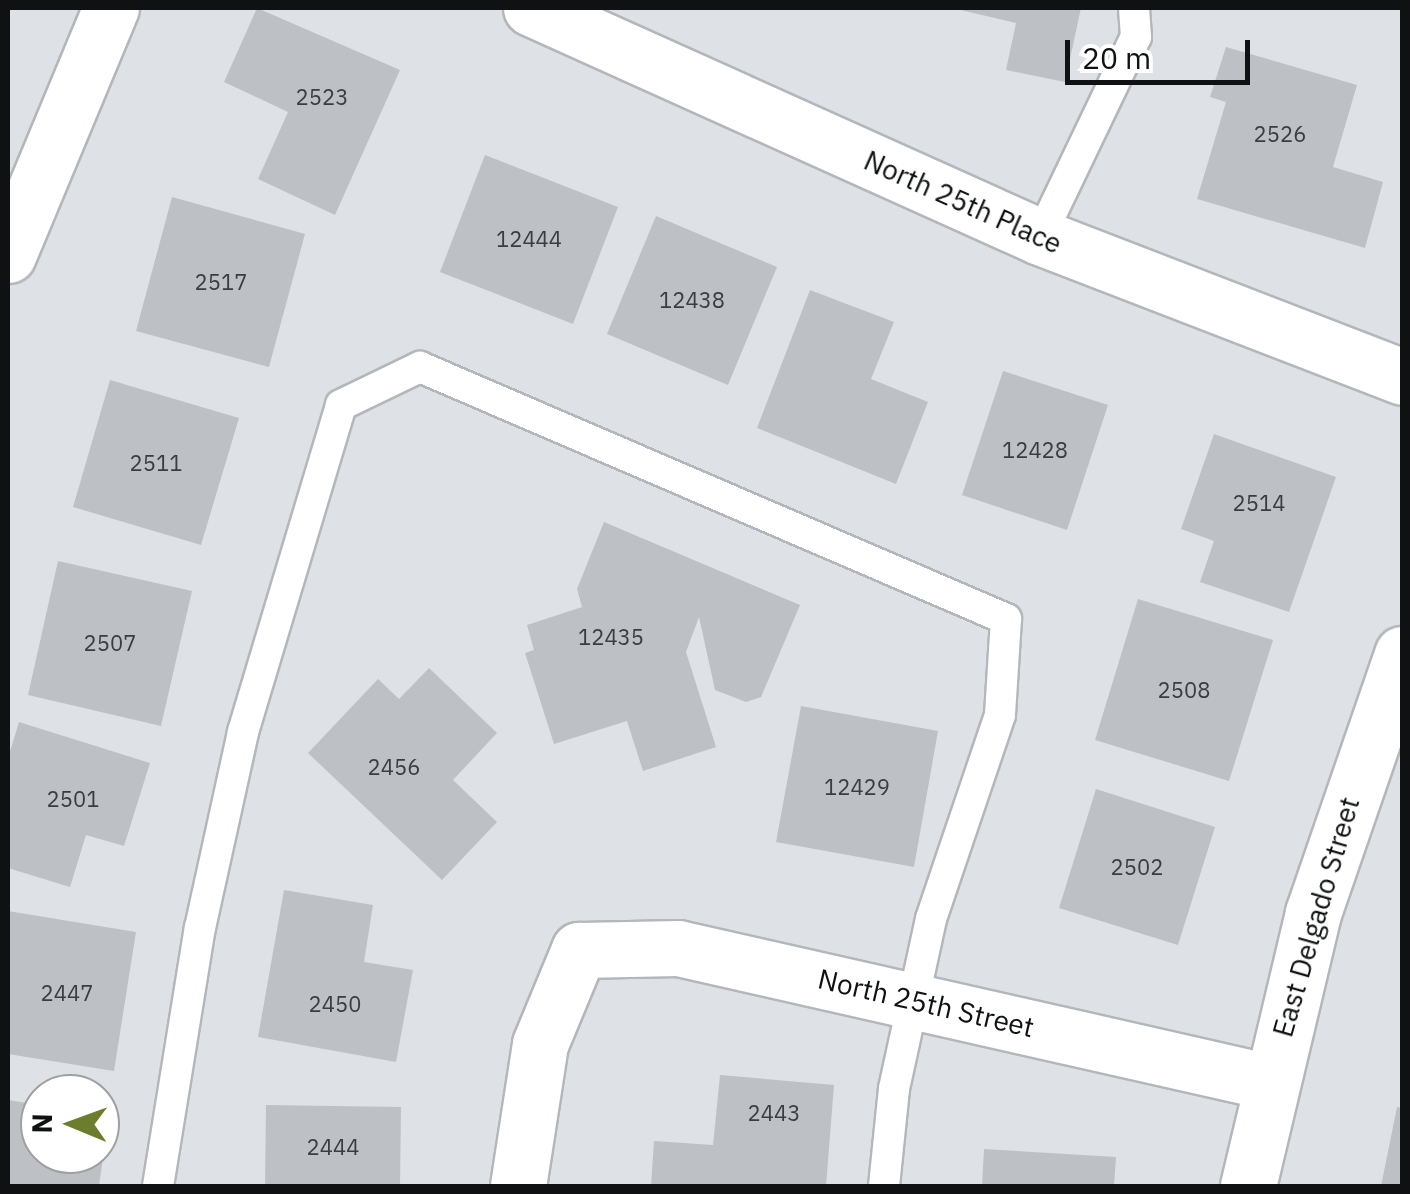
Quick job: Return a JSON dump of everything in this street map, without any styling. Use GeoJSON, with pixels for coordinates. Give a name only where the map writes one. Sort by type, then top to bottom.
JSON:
{"type":"FeatureCollection","features":[{"type":"Feature","properties":{"kind":"street"},"geometry":{"type":"LineString","coordinates":[[8,255],[111,8]]}},
{"type":"Feature","properties":{"kind":"street","name":"North 25th Place"},"geometry":{"type":"LineString","coordinates":[[532,8],[1040,238],[1402,377]]}},
{"type":"Feature","properties":{"kind":"street","name":"East Delgado Street"},"geometry":{"type":"LineString","coordinates":[[1248,1186],[1313,913],[1402,654]]}},
{"type":"Feature","properties":{"kind":"street","name":"North 25th Street"},"geometry":{"type":"LineString","coordinates":[[518,1186],[540,1044],[580,950],[678,948],[1270,1082]]}},
{"type":"Feature","properties":{"kind":"lane"},"geometry":{"type":"LineString","coordinates":[[1040,238],[1136,38],[1134,8]]}},
{"type":"Feature","properties":{"kind":"lane"},"geometry":{"type":"LineString","coordinates":[[158,1186],[200,928],[243,732],[341,405],[420,367],[1006,620],[1000,714],[930,919],[894,1089],[884,1186]]}},
{"type":"Feature","properties":{"kind":"building"},"geometry":{"type":"Polygon","coordinates":[[[257,8],[400,70],[335,215],[258,179],[288,112],[224,82],[257,8]]]}},
{"type":"Feature","properties":{"kind":"building"},"geometry":{"type":"Polygon","coordinates":[[[952,8],[1081,8],[1065,82],[1006,70],[1016,23],[952,8]]]}},
{"type":"Feature","properties":{"kind":"building"},"geometry":{"type":"Polygon","coordinates":[[[1226,47],[1357,85],[1333,167],[1383,182],[1365,248],[1197,199],[1226,102],[1210,97],[1226,47]]]}},
{"type":"Feature","properties":{"kind":"building"},"geometry":{"type":"Polygon","coordinates":[[[485,155],[618,207],[573,324],[440,272],[485,155]]]}},
{"type":"Feature","properties":{"kind":"building"},"geometry":{"type":"Polygon","coordinates":[[[172,197],[305,234],[269,367],[136,331],[172,197]]]}},
{"type":"Feature","properties":{"kind":"building"},"geometry":{"type":"Polygon","coordinates":[[[656,216],[777,267],[728,385],[607,334],[656,216]]]}},
{"type":"Feature","properties":{"kind":"building"},"geometry":{"type":"Polygon","coordinates":[[[810,290],[894,322],[871,379],[928,402],[896,484],[757,428],[810,290]]]}},
{"type":"Feature","properties":{"kind":"building"},"geometry":{"type":"Polygon","coordinates":[[[1003,371],[1108,405],[1067,530],[962,495],[1003,371]]]}},
{"type":"Feature","properties":{"kind":"building"},"geometry":{"type":"Polygon","coordinates":[[[110,380],[239,418],[201,545],[73,507],[110,380]]]}},
{"type":"Feature","properties":{"kind":"building"},"geometry":{"type":"Polygon","coordinates":[[[1214,434],[1336,477],[1289,612],[1200,582],[1214,541],[1181,529],[1214,434]]]}},
{"type":"Feature","properties":{"kind":"building"},"geometry":{"type":"Polygon","coordinates":[[[604,522],[800,605],[761,697],[746,702],[715,690],[699,617],[686,652],[716,747],[643,771],[627,721],[554,744],[525,653],[534,650],[527,625],[582,607],[577,589],[604,522]]]}},
{"type":"Feature","properties":{"kind":"building"},"geometry":{"type":"Polygon","coordinates":[[[58,561],[192,591],[161,726],[28,695],[58,561]]]}},
{"type":"Feature","properties":{"kind":"building"},"geometry":{"type":"Polygon","coordinates":[[[1138,599],[1273,640],[1229,781],[1095,740],[1138,599]]]}},
{"type":"Feature","properties":{"kind":"building"},"geometry":{"type":"Polygon","coordinates":[[[429,668],[497,733],[453,780],[497,822],[442,880],[308,753],[378,679],[399,699],[429,668]]]}},
{"type":"Feature","properties":{"kind":"building"},"geometry":{"type":"Polygon","coordinates":[[[801,706],[938,731],[914,867],[776,842],[801,706]]]}},
{"type":"Feature","properties":{"kind":"building"},"geometry":{"type":"Polygon","coordinates":[[[19,722],[150,763],[124,846],[86,835],[70,887],[8,868],[8,758],[19,722]]]}},
{"type":"Feature","properties":{"kind":"building"},"geometry":{"type":"Polygon","coordinates":[[[1096,789],[1215,827],[1178,945],[1059,908],[1096,789]]]}},
{"type":"Feature","properties":{"kind":"building"},"geometry":{"type":"Polygon","coordinates":[[[284,890],[373,905],[364,962],[413,970],[396,1062],[258,1037],[284,890]]]}},
{"type":"Feature","properties":{"kind":"building"},"geometry":{"type":"Polygon","coordinates":[[[8,911],[136,932],[114,1071],[8,1054],[8,911]]]}},
{"type":"Feature","properties":{"kind":"building"},"geometry":{"type":"Polygon","coordinates":[[[720,1075],[834,1085],[826,1186],[651,1186],[654,1141],[713,1145],[720,1075]]]}},
{"type":"Feature","properties":{"kind":"building"},"geometry":{"type":"Polygon","coordinates":[[[8,1100],[20,1102],[20,1174],[101,1174],[99,1186],[8,1186],[8,1100]]]}},
{"type":"Feature","properties":{"kind":"building"},"geometry":{"type":"Polygon","coordinates":[[[266,1105],[401,1107],[400,1186],[265,1186],[266,1105]]]}},
{"type":"Feature","properties":{"kind":"building"},"geometry":{"type":"Polygon","coordinates":[[[1397,1107],[1402,1108],[1402,1186],[1381,1186],[1397,1107]]]}},
{"type":"Feature","properties":{"kind":"building"},"geometry":{"type":"Polygon","coordinates":[[[984,1149],[1116,1157],[1114,1186],[982,1186],[984,1149]]]}}]}
